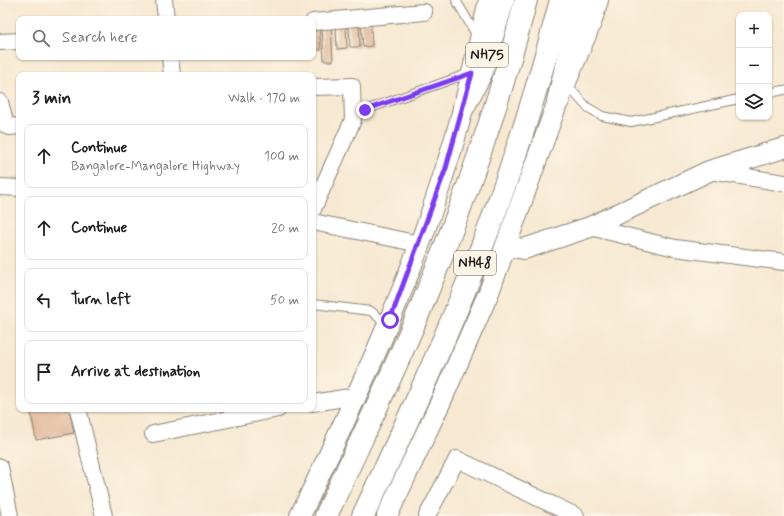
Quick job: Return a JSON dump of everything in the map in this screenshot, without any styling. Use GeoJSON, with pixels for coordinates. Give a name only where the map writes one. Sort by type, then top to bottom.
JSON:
{"type":"FeatureCollection","features":[{"type":"Feature","properties":{"kind":"highway","name":"NH75"},"geometry":{"type":"LineString","coordinates":[[464,106],[482,71],[503,0]]}},
{"type":"Feature","properties":{"kind":"highway","name":"NH48"},"geometry":{"type":"LineString","coordinates":[[326,516],[419,312],[464,197],[497,98],[526,0]]}},
{"type":"Feature","properties":{"kind":"highway","name":"NH48"},"geometry":{"type":"LineString","coordinates":[[362,516],[436,358],[490,226],[546,59],[561,0]]}},
{"type":"Feature","properties":{"kind":"highway"},"geometry":{"type":"LineString","coordinates":[[562,92],[582,0]]}},
{"type":"Feature","properties":{"kind":"street"},"geometry":{"type":"LineString","coordinates":[[164,0],[166,16]]}},
{"type":"Feature","properties":{"kind":"street"},"geometry":{"type":"LineString","coordinates":[[464,106],[489,0]]}},
{"type":"Feature","properties":{"kind":"street"},"geometry":{"type":"LineString","coordinates":[[387,516],[483,306],[562,92],[591,23],[598,0]]}},
{"type":"Feature","properties":{"kind":"street"},"geometry":{"type":"LineString","coordinates":[[316,22],[424,12]]}},
{"type":"Feature","properties":{"kind":"street"},"geometry":{"type":"LineString","coordinates":[[0,42],[16,41]]}},
{"type":"Feature","properties":{"kind":"street"},"geometry":{"type":"LineString","coordinates":[[170,60],[172,72]]}},
{"type":"Feature","properties":{"kind":"street"},"geometry":{"type":"LineString","coordinates":[[316,87],[352,86],[354,110],[354,120],[316,202]]}},
{"type":"Feature","properties":{"kind":"street"},"geometry":{"type":"LineString","coordinates":[[0,102],[6,125],[9,127],[16,126]]}},
{"type":"Feature","properties":{"kind":"street","name":"NH75"},"geometry":{"type":"LineString","coordinates":[[300,516],[388,325],[420,244],[446,168],[464,106]]}},
{"type":"Feature","properties":{"kind":"street"},"geometry":{"type":"LineString","coordinates":[[506,246],[524,249],[590,226],[709,171],[784,148]]}},
{"type":"Feature","properties":{"kind":"street"},"geometry":{"type":"LineString","coordinates":[[709,171],[784,183]]}},
{"type":"Feature","properties":{"kind":"street"},"geometry":{"type":"LineString","coordinates":[[0,186],[16,188]]}},
{"type":"Feature","properties":{"kind":"street"},"geometry":{"type":"LineString","coordinates":[[316,223],[420,244]]}},
{"type":"Feature","properties":{"kind":"street"},"geometry":{"type":"LineString","coordinates":[[590,226],[675,248],[784,262]]}},
{"type":"Feature","properties":{"kind":"street"},"geometry":{"type":"LineString","coordinates":[[316,403],[356,396]]}},
{"type":"Feature","properties":{"kind":"street"},"geometry":{"type":"LineString","coordinates":[[79,412],[104,516]]}},
{"type":"Feature","properties":{"kind":"street"},"geometry":{"type":"LineString","coordinates":[[153,434],[263,412]]}},
{"type":"Feature","properties":{"kind":"street"},"geometry":{"type":"LineString","coordinates":[[427,516],[457,459],[576,516]]}},
{"type":"Feature","properties":{"kind":"street"},"geometry":{"type":"LineString","coordinates":[[0,467],[10,516]]}},
{"type":"Feature","properties":{"kind":"lane"},"geometry":{"type":"LineString","coordinates":[[456,0],[479,41]]}},
{"type":"Feature","properties":{"kind":"lane"},"geometry":{"type":"LineString","coordinates":[[354,110],[365,110],[472,73]]}},
{"type":"Feature","properties":{"kind":"lane"},"geometry":{"type":"LineString","coordinates":[[772,92],[784,90]]}},
{"type":"Feature","properties":{"kind":"lane"},"geometry":{"type":"LineString","coordinates":[[562,92],[602,116],[631,122],[736,100]]}},
{"type":"Feature","properties":{"kind":"lane"},"geometry":{"type":"LineString","coordinates":[[316,304],[371,311],[388,325]]}},
{"type":"Feature","properties":{"kind":"building"},"geometry":{"type":"Polygon","coordinates":[[[359,23],[360,47],[350,47],[349,24],[359,23]]]}},
{"type":"Feature","properties":{"kind":"building"},"geometry":{"type":"Polygon","coordinates":[[[361,23],[371,23],[372,46],[363,47],[361,23]]]}},
{"type":"Feature","properties":{"kind":"building"},"geometry":{"type":"Polygon","coordinates":[[[336,25],[346,25],[347,48],[337,49],[336,25]]]}},
{"type":"Feature","properties":{"kind":"building"},"geometry":{"type":"Polygon","coordinates":[[[316,26],[319,26],[321,50],[316,50],[316,26]]]}},
{"type":"Feature","properties":{"kind":"building"},"geometry":{"type":"Polygon","coordinates":[[[331,26],[333,61],[324,61],[322,27],[331,26]]]}},
{"type":"Feature","properties":{"kind":"building"},"geometry":{"type":"Polygon","coordinates":[[[31,412],[70,412],[74,433],[36,440],[31,412]]]}},
{"type":"Feature","properties":{"kind":"route"},"geometry":{"type":"LineString","coordinates":[[365,110],[472,73],[446,168],[420,244],[390,320]]}}]}
